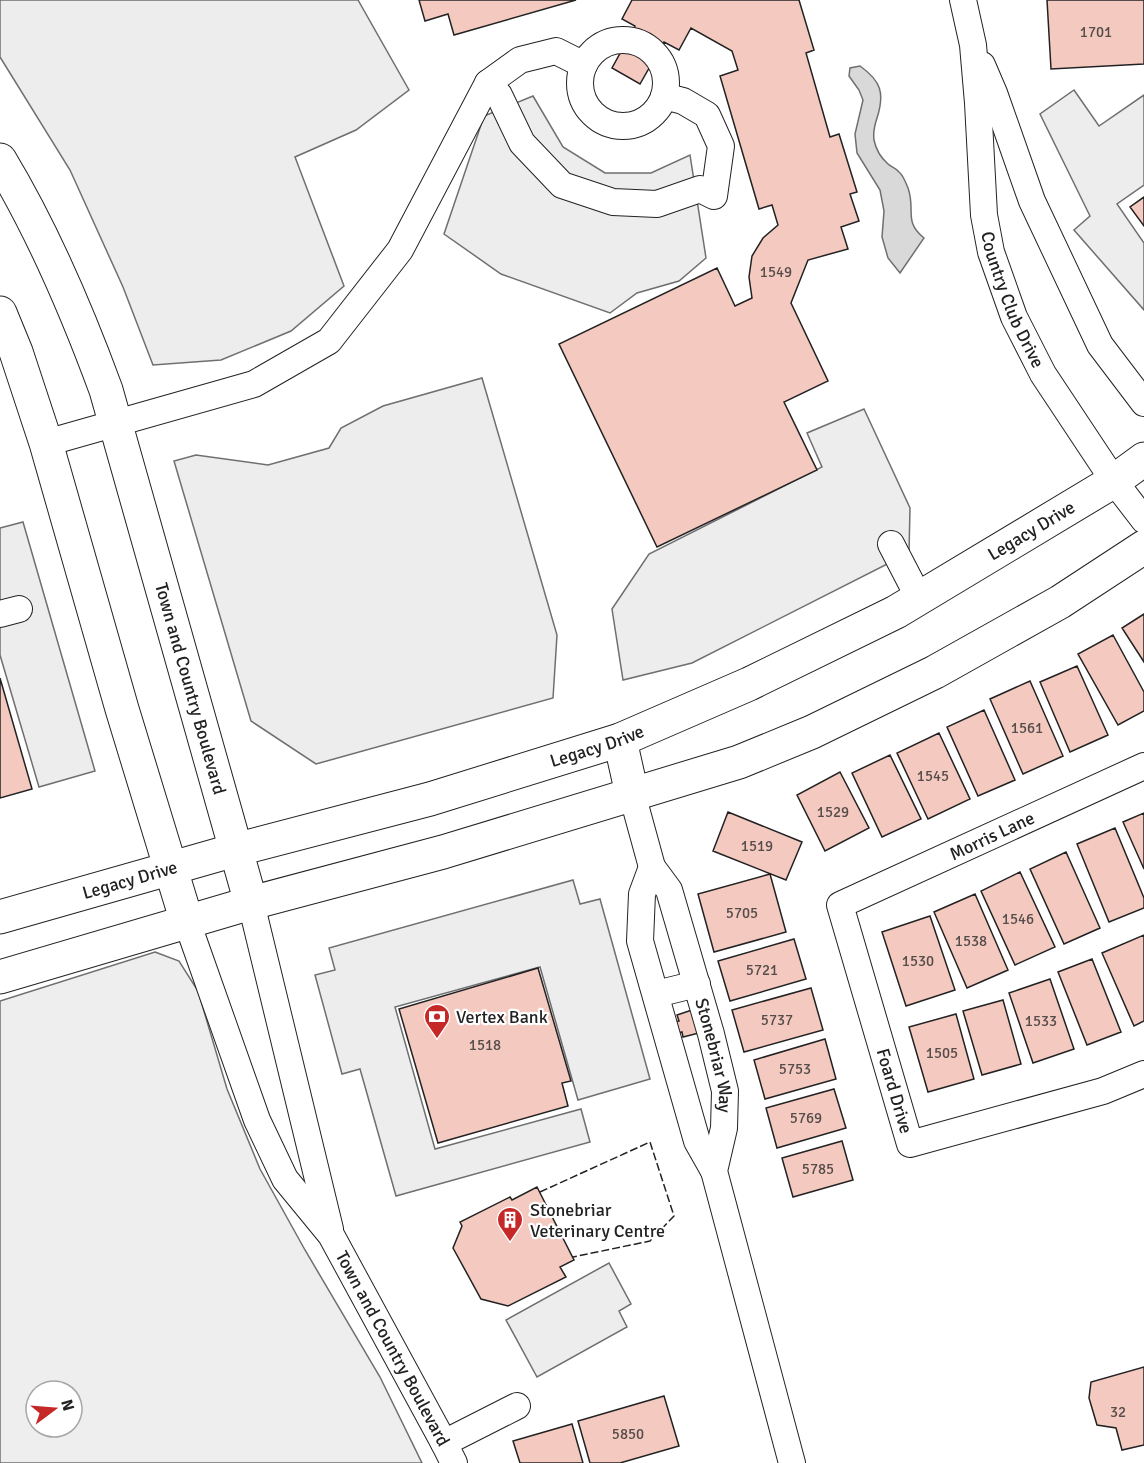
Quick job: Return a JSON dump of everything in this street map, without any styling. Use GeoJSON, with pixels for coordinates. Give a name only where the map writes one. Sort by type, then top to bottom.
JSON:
{"type":"FeatureCollection","features":[{"type":"Feature","properties":{"kind":"main road","name":"Town and Country Boulevard"},"geometry":{"type":"LineString","coordinates":[[0,160],[28,209],[64,285],[94,357],[116,424],[251,903]]}},
{"type":"Feature","properties":{"kind":"main road","name":"Town and Country Boulevard"},"geometry":{"type":"LineString","coordinates":[[0,313],[46,443],[122,709],[187,922]]}},
{"type":"Feature","properties":{"kind":"main road","name":"Legacy Drive"},"geometry":{"type":"LineString","coordinates":[[0,916],[430,799],[621,740],[749,684],[896,612],[1114,481],[1144,459]]}},
{"type":"Feature","properties":{"kind":"main road"},"geometry":{"type":"LineString","coordinates":[[0,977],[251,903],[443,852],[739,762],[812,732],[935,672],[1060,602],[1144,546]]}},
{"type":"Feature","properties":{"kind":"main road"},"geometry":{"type":"LineString","coordinates":[[621,740],[632,794]]}},
{"type":"Feature","properties":{"kind":"street","name":"Country Club Drive"},"geometry":{"type":"LineString","coordinates":[[963,0],[973,45],[984,215],[991,252],[1014,317],[1043,374],[1114,481],[1144,520]]}},
{"type":"Feature","properties":{"kind":"street"},"geometry":{"type":"LineString","coordinates":[[618,40],[632,40],[645,46],[656,55],[664,68],[666,82],[664,96],[658,109],[648,118],[635,124],[621,126],[608,123],[596,116],[586,105],[581,92],[580,78],[584,65],[592,53],[604,44],[618,40]]}},
{"type":"Feature","properties":{"kind":"street","name":"Country Club Drive"},"geometry":{"type":"LineString","coordinates":[[973,45],[994,93],[1032,201],[1100,345],[1144,403]]}},
{"type":"Feature","properties":{"kind":"street"},"geometry":{"type":"LineString","coordinates":[[46,443],[254,384],[329,341],[400,250],[488,83],[520,60],[556,51],[584,65]]}},
{"type":"Feature","properties":{"kind":"street"},"geometry":{"type":"LineString","coordinates":[[488,83],[499,96],[522,143],[562,185],[613,202],[657,204],[700,189],[714,196],[721,146],[707,115],[683,101],[664,96]]}},
{"type":"Feature","properties":{"kind":"street"},"geometry":{"type":"LineString","coordinates":[[891,544],[919,598]]}},
{"type":"Feature","properties":{"kind":"street","name":"Morris Lane"},"geometry":{"type":"LineString","coordinates":[[840,905],[1144,766]]}},
{"type":"Feature","properties":{"kind":"street","name":"Stonebriar Way"},"geometry":{"type":"LineString","coordinates":[[632,794],[652,867],[669,890],[711,1034],[725,1091],[724,1128],[714,1171],[792,1463]]}},
{"type":"Feature","properties":{"kind":"street"},"geometry":{"type":"LineString","coordinates":[[652,867],[642,894],[640,941],[698,1141],[714,1171]]}},
{"type":"Feature","properties":{"kind":"street","name":"Town and Country Boulevard"},"geometry":{"type":"LineString","coordinates":[[251,903],[331,1235]]}},
{"type":"Feature","properties":{"kind":"street","name":"Foard Drive"},"geometry":{"type":"LineString","coordinates":[[840,905],[910,1144],[1103,1091],[1144,1074]]}},
{"type":"Feature","properties":{"kind":"street","name":"Town and Country Boulevard"},"geometry":{"type":"LineString","coordinates":[[187,922],[257,1120],[285,1179],[331,1235],[449,1453]]}},
{"type":"Feature","properties":{"kind":"street"},"geometry":{"type":"LineString","coordinates":[[656,994],[697,984]]}},
{"type":"Feature","properties":{"kind":"street"},"geometry":{"type":"LineString","coordinates":[[449,1453],[517,1406]]}},
{"type":"Feature","properties":{"kind":"shaded area"},"geometry":{"type":"Polygon","coordinates":[[[0,0],[358,0],[409,90],[356,130],[295,157],[344,286],[291,331],[221,360],[153,365],[123,287],[70,170],[0,57],[0,0]]]}},
{"type":"Feature","properties":{"kind":"shaded area"},"geometry":{"type":"Polygon","coordinates":[[[860,66],[877,82],[881,95],[874,132],[876,147],[883,159],[902,175],[910,196],[912,221],[924,238],[900,273],[888,258],[882,237],[884,211],[880,190],[857,153],[855,134],[863,100],[849,76],[850,68],[860,66]]]}},
{"type":"Feature","properties":{"kind":"shaded area"},"geometry":{"type":"Polygon","coordinates":[[[1074,90],[1099,126],[1144,95],[1144,185],[1117,204],[1144,243],[1144,310],[1074,230],[1090,216],[1040,114],[1074,90]]]}},
{"type":"Feature","properties":{"kind":"shaded area"},"geometry":{"type":"Polygon","coordinates":[[[533,96],[563,147],[605,173],[651,173],[690,155],[706,258],[679,281],[637,293],[610,313],[501,274],[444,234],[484,116],[533,96]]]}},
{"type":"Feature","properties":{"kind":"shaded area"},"geometry":{"type":"Polygon","coordinates":[[[482,378],[557,635],[553,698],[316,764],[251,721],[174,461],[196,455],[268,465],[329,448],[341,428],[383,406],[482,378]]]}},
{"type":"Feature","properties":{"kind":"shaded area"},"geometry":{"type":"Polygon","coordinates":[[[864,409],[910,508],[909,553],[692,663],[623,680],[612,609],[649,554],[822,467],[807,433],[864,409]]]}},
{"type":"Feature","properties":{"kind":"shaded area"},"geometry":{"type":"Polygon","coordinates":[[[23,522],[95,771],[39,787],[0,655],[0,528],[23,522]]]}},
{"type":"Feature","properties":{"kind":"shaded area"},"geometry":{"type":"Polygon","coordinates":[[[573,880],[580,904],[600,899],[650,1079],[578,1100],[540,967],[395,1007],[435,1149],[581,1109],[590,1142],[396,1196],[360,1069],[342,1074],[315,975],[335,970],[329,948],[573,880]]]}},
{"type":"Feature","properties":{"kind":"shaded area"},"geometry":{"type":"Polygon","coordinates":[[[155,952],[179,961],[198,991],[227,1089],[260,1169],[380,1377],[422,1463],[0,1463],[0,1001],[155,952]]]}},
{"type":"Feature","properties":{"kind":"shaded area"},"geometry":{"type":"Polygon","coordinates":[[[609,1263],[631,1304],[619,1311],[627,1327],[537,1377],[506,1320],[609,1263]]]}},
{"type":"Feature","properties":{"kind":"building"},"geometry":{"type":"Polygon","coordinates":[[[419,0],[576,0],[454,35],[448,14],[425,21],[419,0]]]}},
{"type":"Feature","properties":{"kind":"building"},"geometry":{"type":"Polygon","coordinates":[[[632,0],[799,0],[814,50],[806,53],[830,137],[839,134],[857,192],[850,194],[859,221],[841,227],[848,249],[808,260],[791,303],[828,381],[784,402],[817,470],[657,547],[559,344],[717,268],[735,306],[752,298],[749,277],[752,256],[763,238],[778,225],[772,205],[759,209],[720,76],[738,70],[732,51],[691,28],[679,50],[664,42],[640,84],[612,68],[635,26],[622,19],[632,0]]]}},
{"type":"Feature","properties":{"kind":"building"},"geometry":{"type":"Polygon","coordinates":[[[1047,0],[1144,0],[1144,64],[1051,69],[1047,0]]]}},
{"type":"Feature","properties":{"kind":"building"},"geometry":{"type":"Polygon","coordinates":[[[1144,197],[1144,226],[1130,207],[1144,197]]]}},
{"type":"Feature","properties":{"kind":"building"},"geometry":{"type":"Polygon","coordinates":[[[1144,614],[1144,662],[1122,628],[1144,614]]]}},
{"type":"Feature","properties":{"kind":"building"},"geometry":{"type":"Polygon","coordinates":[[[1113,635],[1144,692],[1144,711],[1118,725],[1078,654],[1113,635]]]}},
{"type":"Feature","properties":{"kind":"building"},"geometry":{"type":"Polygon","coordinates":[[[1077,666],[1108,735],[1070,752],[1040,682],[1077,666]]]}},
{"type":"Feature","properties":{"kind":"building"},"geometry":{"type":"Polygon","coordinates":[[[0,678],[32,789],[0,798],[0,678]]]}},
{"type":"Feature","properties":{"kind":"building"},"geometry":{"type":"Polygon","coordinates":[[[1030,681],[1063,756],[1023,774],[990,699],[1030,681]]]}},
{"type":"Feature","properties":{"kind":"building"},"geometry":{"type":"Polygon","coordinates":[[[984,710],[1015,780],[978,796],[947,727],[984,710]]]}},
{"type":"Feature","properties":{"kind":"building"},"geometry":{"type":"Polygon","coordinates":[[[939,733],[970,799],[928,819],[897,753],[939,733]]]}},
{"type":"Feature","properties":{"kind":"building"},"geometry":{"type":"Polygon","coordinates":[[[890,755],[921,819],[882,837],[852,773],[890,755]]]}},
{"type":"Feature","properties":{"kind":"building"},"geometry":{"type":"Polygon","coordinates":[[[840,772],[869,828],[825,851],[797,795],[840,772]]]}},
{"type":"Feature","properties":{"kind":"building"},"geometry":{"type":"Polygon","coordinates":[[[728,812],[802,842],[786,880],[713,851],[728,812]]]}},
{"type":"Feature","properties":{"kind":"building"},"geometry":{"type":"Polygon","coordinates":[[[1144,813],[1144,869],[1123,822],[1144,813]]]}},
{"type":"Feature","properties":{"kind":"building"},"geometry":{"type":"Polygon","coordinates":[[[1115,828],[1144,898],[1144,908],[1109,922],[1077,844],[1115,828]]]}},
{"type":"Feature","properties":{"kind":"building"},"geometry":{"type":"Polygon","coordinates":[[[1066,852],[1100,928],[1064,944],[1030,869],[1066,852]]]}},
{"type":"Feature","properties":{"kind":"building"},"geometry":{"type":"Polygon","coordinates":[[[1020,872],[1055,947],[1015,965],[981,891],[1020,872]]]}},
{"type":"Feature","properties":{"kind":"building"},"geometry":{"type":"Polygon","coordinates":[[[770,874],[786,932],[714,952],[698,894],[770,874]]]}},
{"type":"Feature","properties":{"kind":"building"},"geometry":{"type":"Polygon","coordinates":[[[975,894],[1008,970],[967,988],[934,912],[975,894]]]}},
{"type":"Feature","properties":{"kind":"building"},"geometry":{"type":"Polygon","coordinates":[[[930,916],[955,990],[906,1006],[882,932],[930,916]]]}},
{"type":"Feature","properties":{"kind":"building"},"geometry":{"type":"Polygon","coordinates":[[[1144,935],[1144,1021],[1134,1026],[1102,953],[1144,935]]]}},
{"type":"Feature","properties":{"kind":"building"},"geometry":{"type":"Polygon","coordinates":[[[794,939],[806,979],[730,1001],[718,961],[794,939]]]}},
{"type":"Feature","properties":{"kind":"building"},"geometry":{"type":"Polygon","coordinates":[[[1092,959],[1121,1032],[1087,1045],[1058,972],[1092,959]]]}},
{"type":"Feature","properties":{"kind":"building"},"geometry":{"type":"Polygon","coordinates":[[[538,968],[571,1081],[562,1083],[568,1106],[438,1143],[399,1009],[538,968]]]}},
{"type":"Feature","properties":{"kind":"building"},"geometry":{"type":"Polygon","coordinates":[[[1050,979],[1074,1049],[1033,1063],[1009,993],[1050,979]]]}},
{"type":"Feature","properties":{"kind":"building"},"geometry":{"type":"Polygon","coordinates":[[[811,988],[823,1030],[744,1052],[732,1010],[811,988]]]}},
{"type":"Feature","properties":{"kind":"building"},"geometry":{"type":"Polygon","coordinates":[[[1003,1000],[1021,1064],[982,1075],[963,1011],[1003,1000]]]}},
{"type":"Feature","properties":{"kind":"building"},"geometry":{"type":"Polygon","coordinates":[[[692,1010],[699,1033],[683,1037],[682,1032],[678,1033],[675,1022],[679,1021],[677,1015],[692,1010]]]}},
{"type":"Feature","properties":{"kind":"building"},"geometry":{"type":"Polygon","coordinates":[[[956,1014],[974,1079],[928,1092],[909,1027],[956,1014]]]}},
{"type":"Feature","properties":{"kind":"building"},"geometry":{"type":"Polygon","coordinates":[[[825,1039],[836,1079],[765,1099],[754,1060],[825,1039]]]}},
{"type":"Feature","properties":{"kind":"building"},"geometry":{"type":"Polygon","coordinates":[[[834,1089],[846,1128],[777,1148],[766,1108],[834,1089]]]}},
{"type":"Feature","properties":{"kind":"building"},"geometry":{"type":"Polygon","coordinates":[[[842,1141],[853,1180],[793,1197],[782,1158],[842,1141]]]}},
{"type":"Feature","properties":{"kind":"building","name":"Stonebriar Veterinary Centre"},"geometry":{"type":"Polygon","coordinates":[[[537,1187],[574,1260],[560,1267],[566,1277],[508,1306],[481,1299],[453,1248],[462,1226],[460,1222],[510,1197],[512,1200],[537,1187]]]}},
{"type":"Feature","properties":{"kind":"building"},"geometry":{"type":"Polygon","coordinates":[[[1144,1367],[1144,1445],[1122,1450],[1116,1428],[1097,1425],[1089,1398],[1091,1382],[1144,1367]]]}},
{"type":"Feature","properties":{"kind":"building"},"geometry":{"type":"Polygon","coordinates":[[[664,1396],[679,1446],[620,1463],[590,1463],[578,1421],[664,1396]]]}},
{"type":"Feature","properties":{"kind":"building"},"geometry":{"type":"Polygon","coordinates":[[[572,1424],[583,1463],[520,1463],[513,1441],[572,1424]]]}},
{"type":"Feature","properties":{"kind":"fence"},"geometry":{"type":"LineString","coordinates":[[540,1192],[650,1142],[674,1216],[650,1241],[573,1257]]}},
{"type":"Feature","properties":{"kind":"place","name":"Vertex Bank"},"geometry":{"type":"Point","coordinates":[437,1040]}},
{"type":"Feature","properties":{"kind":"place","name":"Stonebriar Veterinary Centre"},"geometry":{"type":"Point","coordinates":[510,1243]}}]}
